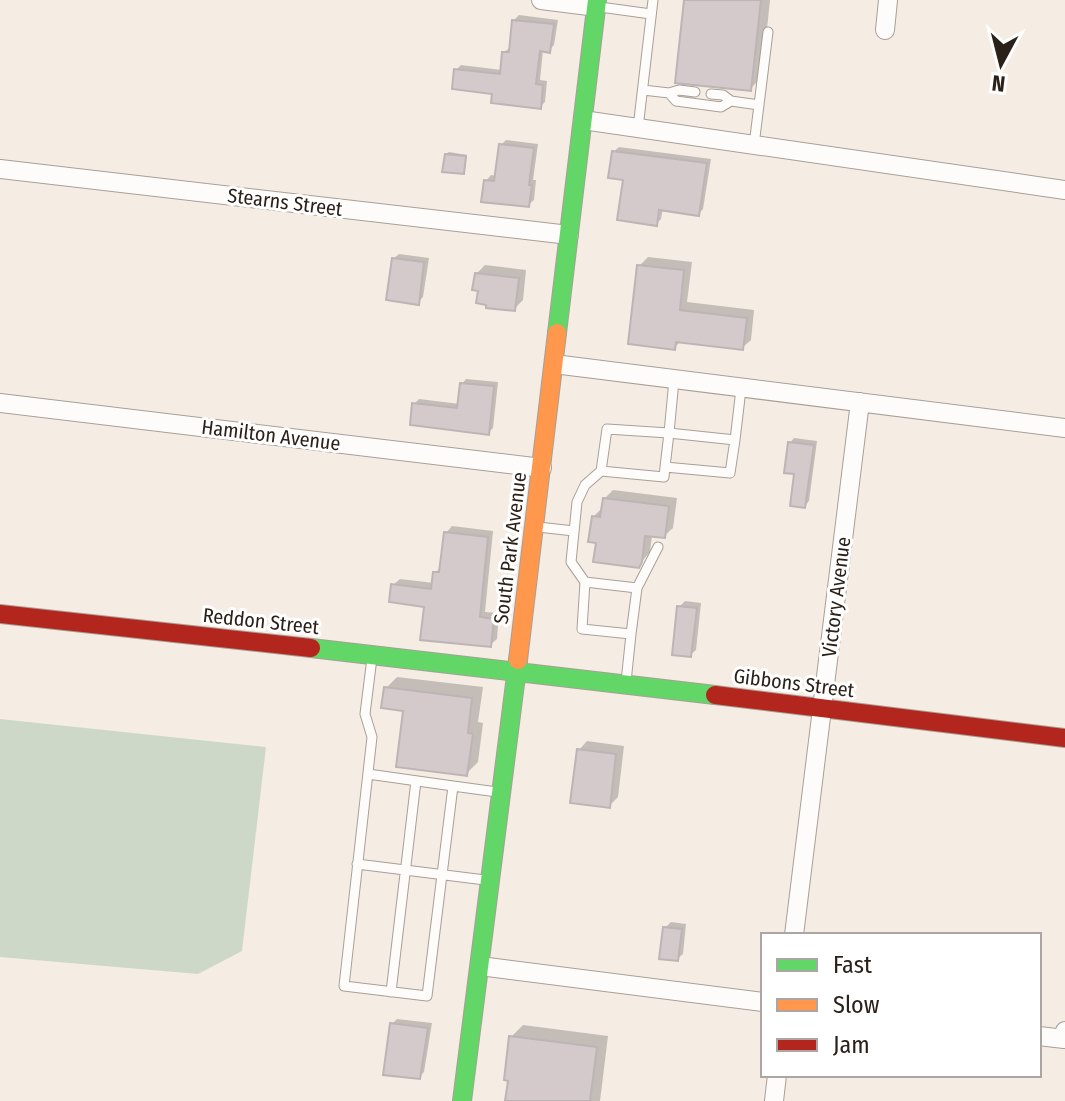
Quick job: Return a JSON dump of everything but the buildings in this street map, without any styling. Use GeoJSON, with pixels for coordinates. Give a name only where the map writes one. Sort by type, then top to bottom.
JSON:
{"type":"FeatureCollection","features":[{"type":"Feature","properties":{"kind":"main road","name":"South Park Avenue"},"geometry":{"type":"LineString","coordinates":[[462,1101],[535,527],[597,3]]}},
{"type":"Feature","properties":{"kind":"main road","name":"Reddon Street"},"geometry":{"type":"LineString","coordinates":[[0,614],[517,671]]}},
{"type":"Feature","properties":{"kind":"main road","name":"Gibbons Street"},"geometry":{"type":"LineString","coordinates":[[517,671],[1065,738]]}},
{"type":"Feature","properties":{"kind":"street"},"geometry":{"type":"LineString","coordinates":[[541,0],[597,3]]}},
{"type":"Feature","properties":{"kind":"street"},"geometry":{"type":"LineString","coordinates":[[885,30],[888,0]]}},
{"type":"Feature","properties":{"kind":"street"},"geometry":{"type":"LineString","coordinates":[[583,120],[1065,190]]}},
{"type":"Feature","properties":{"kind":"street","name":"Stearns Street"},"geometry":{"type":"LineString","coordinates":[[0,169],[569,235]]}},
{"type":"Feature","properties":{"kind":"street"},"geometry":{"type":"LineString","coordinates":[[554,364],[1065,428]]}},
{"type":"Feature","properties":{"kind":"street","name":"Victory Avenue"},"geometry":{"type":"LineString","coordinates":[[794,933],[860,402]]}},
{"type":"Feature","properties":{"kind":"street","name":"Hamilton Avenue"},"geometry":{"type":"LineString","coordinates":[[0,403],[542,468]]}},
{"type":"Feature","properties":{"kind":"street"},"geometry":{"type":"LineString","coordinates":[[480,966],[761,1002]]}},
{"type":"Feature","properties":{"kind":"street"},"geometry":{"type":"LineString","coordinates":[[1041,1036],[1064,1039],[1065,1031]]}},
{"type":"Feature","properties":{"kind":"street"},"geometry":{"type":"LineString","coordinates":[[774,1101],[777,1077]]}},
{"type":"Feature","properties":{"kind":"lane"},"geometry":{"type":"LineString","coordinates":[[638,128],[653,0]]}},
{"type":"Feature","properties":{"kind":"lane"},"geometry":{"type":"LineString","coordinates":[[597,3],[651,14]]}},
{"type":"Feature","properties":{"kind":"lane"},"geometry":{"type":"LineString","coordinates":[[754,145],[768,32]]}},
{"type":"Feature","properties":{"kind":"lane"},"geometry":{"type":"LineString","coordinates":[[643,90],[695,92]]}},
{"type":"Feature","properties":{"kind":"lane"},"geometry":{"type":"LineString","coordinates":[[669,93],[676,101],[721,107],[731,101]]}},
{"type":"Feature","properties":{"kind":"lane"},"geometry":{"type":"LineString","coordinates":[[711,94],[759,105]]}},
{"type":"Feature","properties":{"kind":"lane"},"geometry":{"type":"LineString","coordinates":[[601,471],[664,477],[674,380]]}},
{"type":"Feature","properties":{"kind":"lane"},"geometry":{"type":"LineString","coordinates":[[665,467],[730,473],[741,389]]}},
{"type":"Feature","properties":{"kind":"lane"},"geometry":{"type":"LineString","coordinates":[[631,634],[582,629],[585,582],[571,562],[577,502],[585,485],[601,471],[607,429],[735,440]]}},
{"type":"Feature","properties":{"kind":"lane"},"geometry":{"type":"LineString","coordinates":[[535,527],[574,531]]}},
{"type":"Feature","properties":{"kind":"lane"},"geometry":{"type":"LineString","coordinates":[[626,684],[637,588],[658,547]]}},
{"type":"Feature","properties":{"kind":"lane"},"geometry":{"type":"LineString","coordinates":[[585,582],[637,588]]}},
{"type":"Feature","properties":{"kind":"lane"},"geometry":{"type":"LineString","coordinates":[[372,655],[365,714],[372,737],[344,986],[427,996],[453,786]]}},
{"type":"Feature","properties":{"kind":"lane"},"geometry":{"type":"LineString","coordinates":[[368,774],[502,793]]}},
{"type":"Feature","properties":{"kind":"lane"},"geometry":{"type":"LineString","coordinates":[[391,992],[416,781]]}},
{"type":"Feature","properties":{"kind":"lane"},"geometry":{"type":"LineString","coordinates":[[357,864],[491,881]]}},
{"type":"Feature","properties":{"kind":"green space"},"geometry":{"type":"Polygon","coordinates":[[[0,719],[266,747],[242,951],[198,974],[0,957],[0,719]]]}},
{"type":"Feature","properties":{"kind":"traffic: fast"},"geometry":{"type":"LineString","coordinates":[[557,333],[597,0]]}},
{"type":"Feature","properties":{"kind":"traffic: fast"},"geometry":{"type":"LineString","coordinates":[[311,648],[715,695]]}},
{"type":"Feature","properties":{"kind":"traffic: fast"},"geometry":{"type":"LineString","coordinates":[[462,1101],[518,660]]}},
{"type":"Feature","properties":{"kind":"traffic: slow"},"geometry":{"type":"LineString","coordinates":[[518,660],[557,333]]}},
{"type":"Feature","properties":{"kind":"traffic: jam"},"geometry":{"type":"LineString","coordinates":[[0,614],[311,648]]}},
{"type":"Feature","properties":{"kind":"traffic: jam"},"geometry":{"type":"LineString","coordinates":[[715,695],[1065,738]]}}]}
